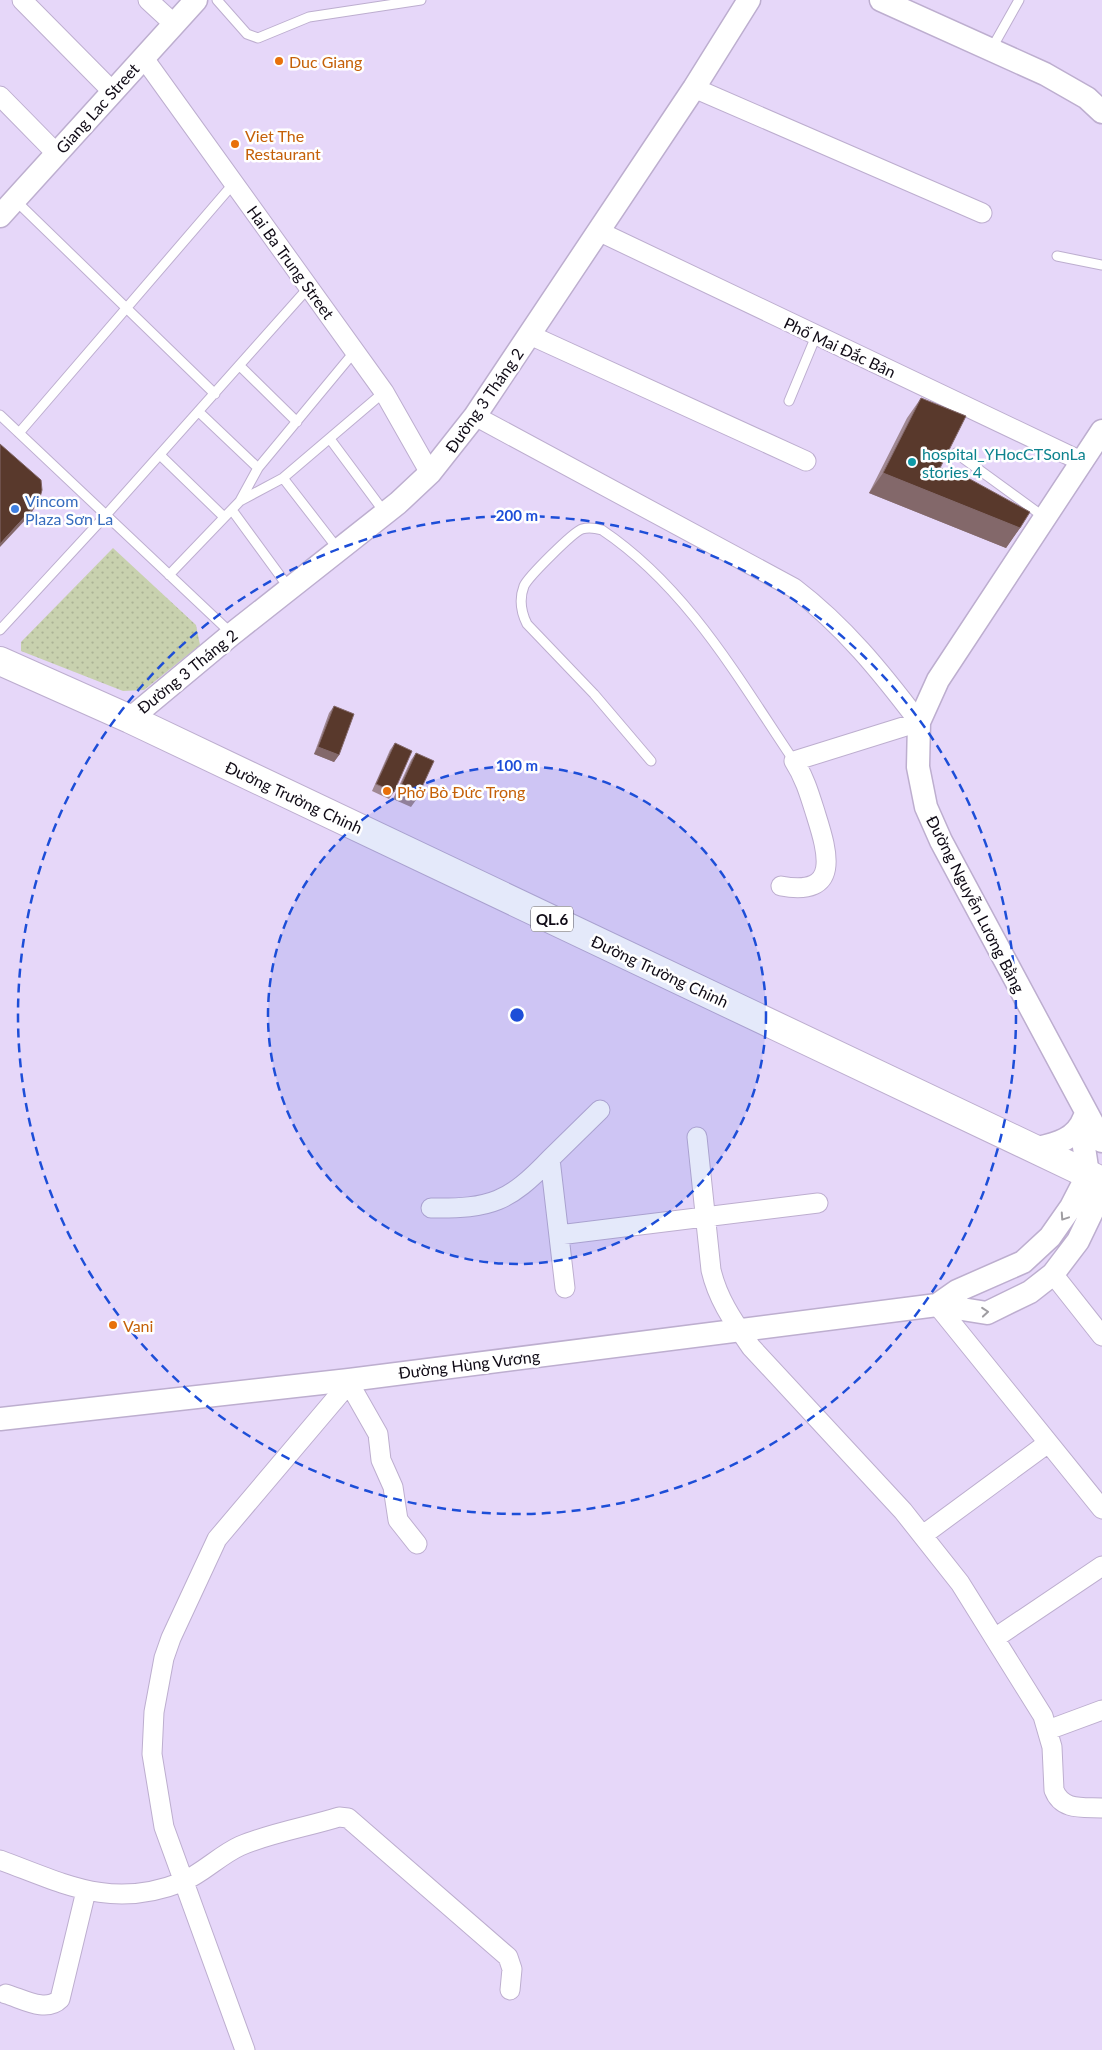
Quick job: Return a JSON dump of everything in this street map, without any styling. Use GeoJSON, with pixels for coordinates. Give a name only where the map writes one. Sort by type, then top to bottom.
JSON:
{"type":"FeatureCollection","features":[{"type":"Feature","properties":{"kind":"main road","name":"Đường Trường Chinh"},"geometry":{"type":"LineString","coordinates":[[0,661],[130,719],[1034,1149],[1097,1182]]}},
{"type":"Feature","properties":{"kind":"street"},"geometry":{"type":"LineString","coordinates":[[22,0],[112,91]]}},
{"type":"Feature","properties":{"kind":"street"},"geometry":{"type":"LineString","coordinates":[[148,0],[174,24]]}},
{"type":"Feature","properties":{"kind":"street","name":"Giang Lac Street"},"geometry":{"type":"LineString","coordinates":[[7,208],[196,0]]}},
{"type":"Feature","properties":{"kind":"street","name":"Đường 3 Tháng 2"},"geometry":{"type":"LineString","coordinates":[[130,719],[232,634],[386,513],[430,473],[476,416],[694,88],[748,0]]}},
{"type":"Feature","properties":{"kind":"street"},"geometry":{"type":"LineString","coordinates":[[881,0],[992,48],[1045,74],[1087,98],[1102,112]]}},
{"type":"Feature","properties":{"kind":"street","name":"Hai Ba Trung Street"},"geometry":{"type":"LineString","coordinates":[[143,57],[384,392],[430,473]]}},
{"type":"Feature","properties":{"kind":"street"},"geometry":{"type":"LineString","coordinates":[[694,88],[982,214]]}},
{"type":"Feature","properties":{"kind":"street"},"geometry":{"type":"LineString","coordinates":[[0,96],[56,153]]}},
{"type":"Feature","properties":{"kind":"street","name":"Phố Mai Đắc Bân"},"geometry":{"type":"LineString","coordinates":[[598,231],[1083,462]]}},
{"type":"Feature","properties":{"kind":"street"},"geometry":{"type":"LineString","coordinates":[[530,335],[806,461]]}},
{"type":"Feature","properties":{"kind":"street"},"geometry":{"type":"LineString","coordinates":[[476,416],[794,588],[848,634],[875,664],[919,722],[794,761],[806,784],[822,833],[827,854],[827,866],[824,873],[812,886],[802,888],[781,886]]}},
{"type":"Feature","properties":{"kind":"street","name":"Đường Nguyễn Lương Bằng"},"geometry":{"type":"LineString","coordinates":[[1102,431],[938,680],[919,722],[918,767],[926,807],[940,841],[1084,1120],[1102,1141]]}},
{"type":"Feature","properties":{"kind":"street"},"geometry":{"type":"LineString","coordinates":[[431,1208],[466,1209],[508,1197],[532,1178],[600,1110]]}},
{"type":"Feature","properties":{"kind":"street"},"geometry":{"type":"LineString","coordinates":[[1034,1149],[1055,1144],[1074,1136],[1084,1120]]}},
{"type":"Feature","properties":{"kind":"street"},"geometry":{"type":"LineString","coordinates":[[1084,1120],[1097,1182]]}},
{"type":"Feature","properties":{"kind":"street"},"geometry":{"type":"LineString","coordinates":[[697,1137],[705,1216],[716,1289],[722,1304],[751,1347],[884,1489],[960,1583],[1031,1694],[1048,1730],[1052,1747],[1056,1797],[1068,1806],[1102,1808]]}},
{"type":"Feature","properties":{"kind":"street"},"geometry":{"type":"LineString","coordinates":[[550,1159],[565,1288]]}},
{"type":"Feature","properties":{"kind":"street","name":"Đường Hùng Vương"},"geometry":{"type":"LineString","coordinates":[[0,1419],[349,1381],[937,1305],[987,1314],[1013,1302],[1053,1274],[1078,1241],[1097,1182]]}},
{"type":"Feature","properties":{"kind":"street","name":"Đường Hùng Vương"},"geometry":{"type":"LineString","coordinates":[[937,1305],[957,1291],[1023,1262],[1050,1237],[1071,1208],[1097,1182]]}},
{"type":"Feature","properties":{"kind":"street"},"geometry":{"type":"LineString","coordinates":[[559,1235],[818,1203]]}},
{"type":"Feature","properties":{"kind":"street"},"geometry":{"type":"LineString","coordinates":[[1053,1274],[1102,1336]]}},
{"type":"Feature","properties":{"kind":"street"},"geometry":{"type":"LineString","coordinates":[[937,1305],[1102,1509]]}},
{"type":"Feature","properties":{"kind":"street"},"geometry":{"type":"LineString","coordinates":[[245,2050],[164,1828],[152,1754],[153,1719],[164,1658],[182,1612],[217,1539],[349,1381],[378,1434],[383,1465],[393,1487],[398,1520],[417,1544]]}},
{"type":"Feature","properties":{"kind":"street"},"geometry":{"type":"LineString","coordinates":[[923,1535],[1048,1443]]}},
{"type":"Feature","properties":{"kind":"street"},"geometry":{"type":"LineString","coordinates":[[995,1638],[1102,1566]]}},
{"type":"Feature","properties":{"kind":"street"},"geometry":{"type":"LineString","coordinates":[[1048,1730],[1102,1710]]}},
{"type":"Feature","properties":{"kind":"street"},"geometry":{"type":"LineString","coordinates":[[0,1860],[86,1891],[127,1896],[183,1881],[224,1855],[250,1842],[339,1817],[348,1818],[508,1956],[512,1969],[510,1990]]}},
{"type":"Feature","properties":{"kind":"street"},"geometry":{"type":"LineString","coordinates":[[6,1994],[44,2006],[54,2005],[60,1998],[86,1891]]}},
{"type":"Feature","properties":{"kind":"lane"},"geometry":{"type":"LineString","coordinates":[[217,0],[247,34],[258,38],[309,17],[421,0]]}},
{"type":"Feature","properties":{"kind":"lane"},"geometry":{"type":"LineString","coordinates":[[992,48],[1019,0]]}},
{"type":"Feature","properties":{"kind":"lane"},"geometry":{"type":"LineString","coordinates":[[19,433],[234,183]]}},
{"type":"Feature","properties":{"kind":"lane"},"geometry":{"type":"LineString","coordinates":[[7,208],[127,308],[215,394]]}},
{"type":"Feature","properties":{"kind":"lane"},"geometry":{"type":"LineString","coordinates":[[1057,256],[1102,265]]}},
{"type":"Feature","properties":{"kind":"lane"},"geometry":{"type":"LineString","coordinates":[[0,630],[199,412],[309,287]]}},
{"type":"Feature","properties":{"kind":"lane"},"geometry":{"type":"LineString","coordinates":[[789,401],[816,336]]}},
{"type":"Feature","properties":{"kind":"lane"},"geometry":{"type":"LineString","coordinates":[[169,575],[240,501],[258,468],[355,351]]}},
{"type":"Feature","properties":{"kind":"lane"},"geometry":{"type":"LineString","coordinates":[[240,366],[297,422]]}},
{"type":"Feature","properties":{"kind":"lane"},"geometry":{"type":"LineString","coordinates":[[240,501],[283,478],[384,392]]}},
{"type":"Feature","properties":{"kind":"lane"},"geometry":{"type":"LineString","coordinates":[[199,412],[258,468]]}},
{"type":"Feature","properties":{"kind":"lane"},"geometry":{"type":"LineString","coordinates":[[0,415],[232,634]]}},
{"type":"Feature","properties":{"kind":"lane"},"geometry":{"type":"LineString","coordinates":[[330,439],[386,513]]}},
{"type":"Feature","properties":{"kind":"lane"},"geometry":{"type":"LineString","coordinates":[[956,453],[1044,517]]}},
{"type":"Feature","properties":{"kind":"lane"},"geometry":{"type":"LineString","coordinates":[[160,455],[224,518]]}},
{"type":"Feature","properties":{"kind":"lane"},"geometry":{"type":"LineString","coordinates":[[283,478],[339,550]]}},
{"type":"Feature","properties":{"kind":"lane"},"geometry":{"type":"LineString","coordinates":[[232,510],[290,588]]}},
{"type":"Feature","properties":{"kind":"lane"},"geometry":{"type":"LineString","coordinates":[[651,761],[594,694],[527,624],[523,616],[521,602],[527,581],[580,530],[593,528],[602,530],[666,583],[711,636],[794,761]]}},
{"type":"Feature","properties":{"kind":"green space"},"geometry":{"type":"Polygon","coordinates":[[[113,548],[196,625],[200,645],[144,690],[123,691],[21,651],[21,642],[113,548]]]}},
{"type":"Feature","properties":{"kind":"building"},"geometry":{"type":"Polygon","coordinates":[[[921,398],[966,416],[940,468],[957,472],[1030,512],[1020,528],[883,473],[921,398]]]}},
{"type":"Feature","properties":{"kind":"building"},"geometry":{"type":"Polygon","coordinates":[[[0,444],[41,480],[42,490],[39,501],[0,544],[0,444]]]}},
{"type":"Feature","properties":{"kind":"building"},"geometry":{"type":"Polygon","coordinates":[[[334,706],[354,714],[339,755],[318,747],[334,706]]]}},
{"type":"Feature","properties":{"kind":"building"},"geometry":{"type":"Polygon","coordinates":[[[395,743],[412,751],[394,792],[376,784],[395,743]]]}},
{"type":"Feature","properties":{"kind":"building"},"geometry":{"type":"Polygon","coordinates":[[[416,753],[434,761],[416,800],[398,792],[416,753]]]}},
{"type":"Feature","properties":{"kind":"place","name":"Duc Giang"},"geometry":{"type":"Point","coordinates":[279,61]}},
{"type":"Feature","properties":{"kind":"place","name":"Viet The Restaurant"},"geometry":{"type":"Point","coordinates":[235,144]}},
{"type":"Feature","properties":{"kind":"place","name":"hospital_YHocCTSonLa stories 4"},"geometry":{"type":"Point","coordinates":[912,462]}},
{"type":"Feature","properties":{"kind":"place","name":"Vincom Plaza Sơn La"},"geometry":{"type":"Point","coordinates":[15,509]}},
{"type":"Feature","properties":{"kind":"place","name":"Phở Bò Đức Trọng"},"geometry":{"type":"Point","coordinates":[387,791]}},
{"type":"Feature","properties":{"kind":"place","name":"Vani"},"geometry":{"type":"Point","coordinates":[113,1325]}}]}
